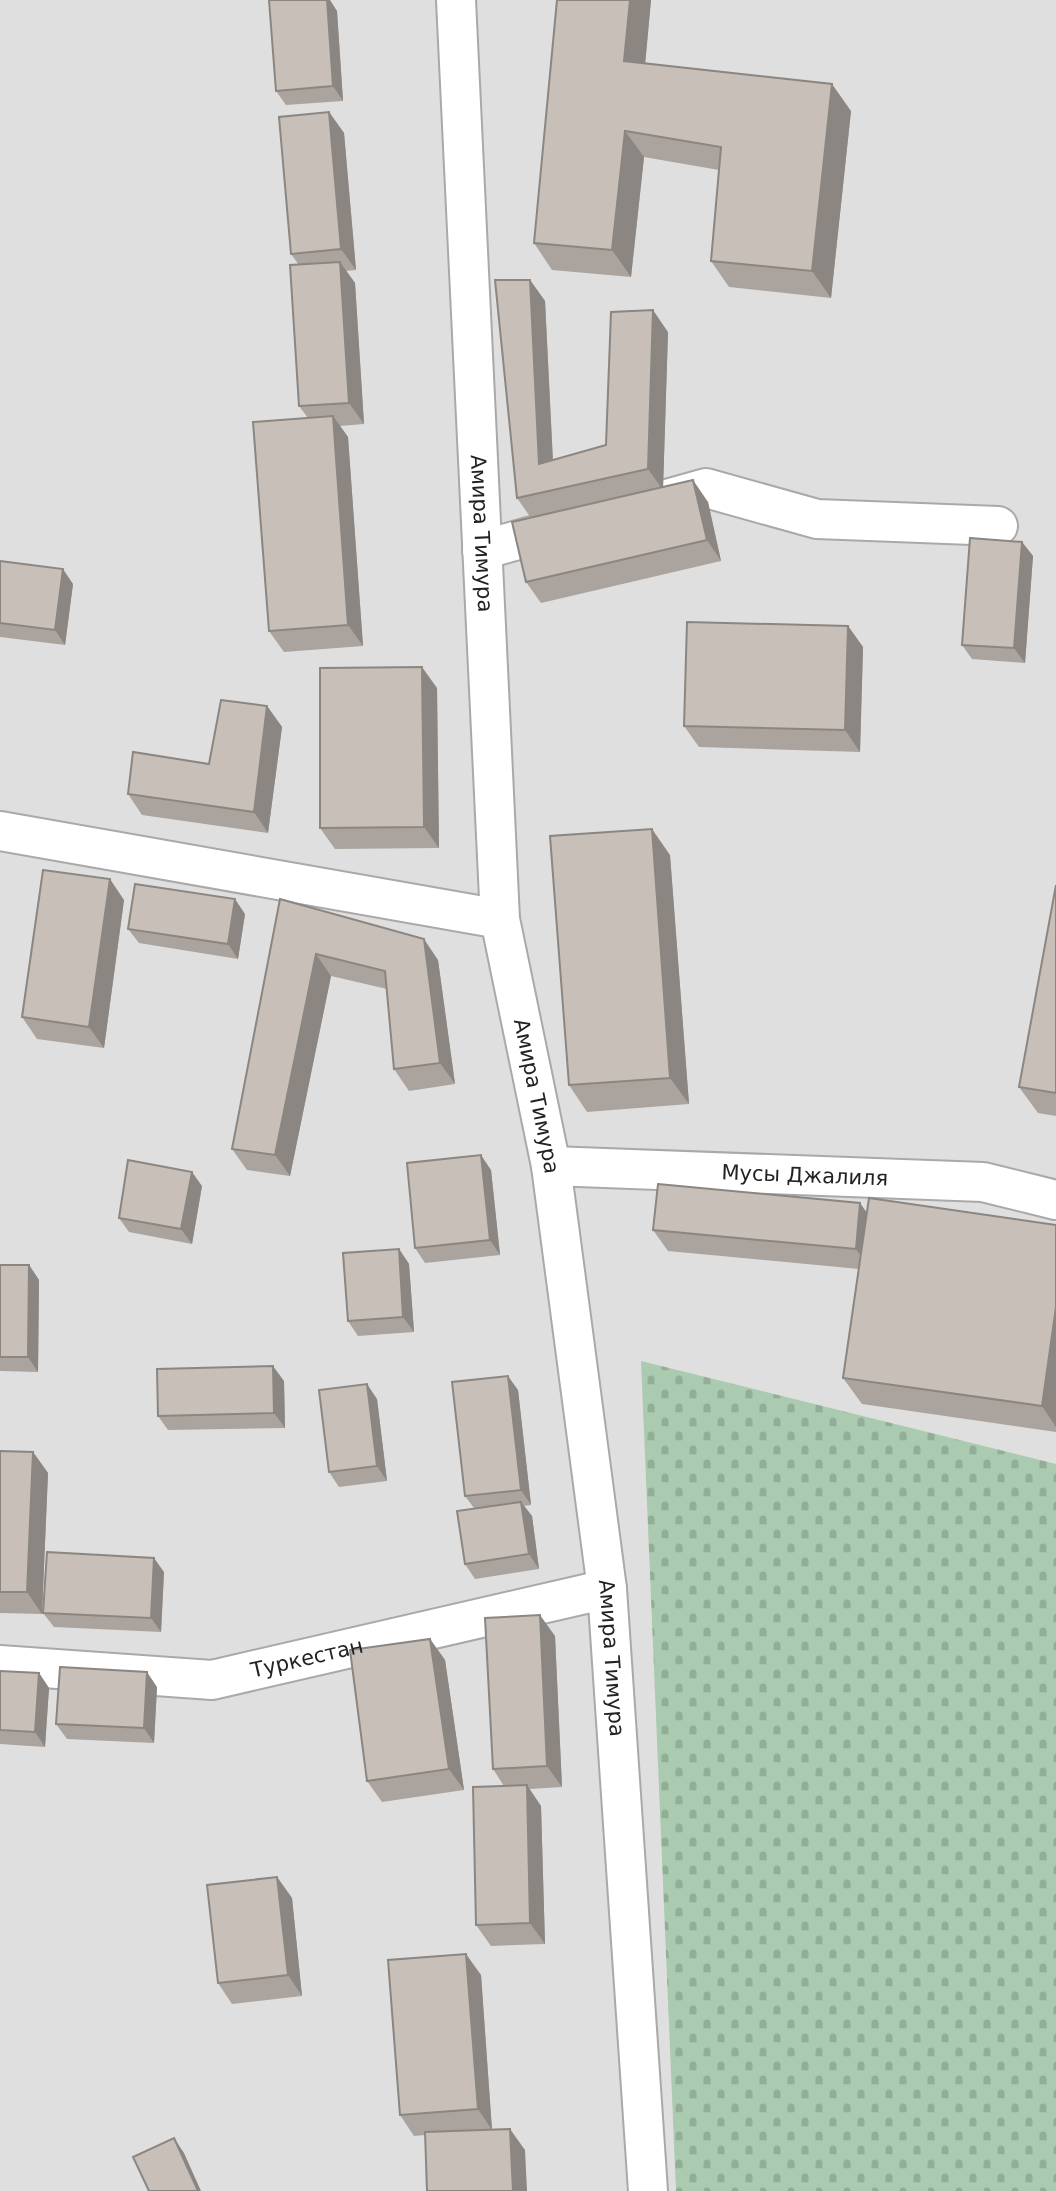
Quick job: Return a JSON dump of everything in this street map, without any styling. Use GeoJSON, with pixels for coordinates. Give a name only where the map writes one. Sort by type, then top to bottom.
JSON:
{"type":"FeatureCollection","features":[{"type":"Feature","properties":{"kind":"street","name":"Амира Тимура"},"geometry":{"type":"LineString","coordinates":[[456,0],[500,919],[551,1166],[607,1589],[648,2191]]}},
{"type":"Feature","properties":{"kind":"street"},"geometry":{"type":"LineString","coordinates":[[482,550],[706,488],[817,519],[998,526]]}},
{"type":"Feature","properties":{"kind":"street"},"geometry":{"type":"LineString","coordinates":[[0,831],[500,919]]}},
{"type":"Feature","properties":{"kind":"street","name":"Мусы Джалиля"},"geometry":{"type":"LineString","coordinates":[[551,1166],[983,1182],[1056,1200]]}},
{"type":"Feature","properties":{"kind":"street","name":"Туркестан"},"geometry":{"type":"LineString","coordinates":[[0,1665],[212,1679],[607,1589]]}},
{"type":"Feature","properties":{"kind":"shaded area"},"geometry":{"type":"Polygon","coordinates":[[[0,0],[1056,0],[1056,2191],[0,2191],[0,0]]]}},
{"type":"Feature","properties":{"kind":"green space"},"geometry":{"type":"Polygon","coordinates":[[[641,1361],[1056,1464],[1056,2191],[676,2191],[641,1361]]]}},
{"type":"Feature","properties":{"kind":"building"},"geometry":{"type":"Polygon","coordinates":[[[269,0],[327,0],[333,86],[276,91],[269,0]]]}},
{"type":"Feature","properties":{"kind":"building"},"geometry":{"type":"Polygon","coordinates":[[[557,0],[630,0],[624,61],[832,84],[812,271],[711,261],[721,147],[625,131],[612,250],[534,243],[557,0]]]}},
{"type":"Feature","properties":{"kind":"building"},"geometry":{"type":"Polygon","coordinates":[[[329,112],[341,249],[291,254],[279,117],[329,112]]]}},
{"type":"Feature","properties":{"kind":"building"},"geometry":{"type":"Polygon","coordinates":[[[340,262],[349,403],[299,406],[290,265],[340,262]]]}},
{"type":"Feature","properties":{"kind":"building"},"geometry":{"type":"Polygon","coordinates":[[[495,280],[530,280],[539,464],[606,445],[611,312],[653,310],[648,469],[517,498],[495,280]]]}},
{"type":"Feature","properties":{"kind":"building"},"geometry":{"type":"Polygon","coordinates":[[[333,416],[348,625],[269,631],[253,422],[333,416]]]}},
{"type":"Feature","properties":{"kind":"building"},"geometry":{"type":"Polygon","coordinates":[[[693,480],[707,540],[526,582],[512,522],[693,480]]]}},
{"type":"Feature","properties":{"kind":"building"},"geometry":{"type":"Polygon","coordinates":[[[970,538],[1022,542],[1014,648],[962,645],[970,538]]]}},
{"type":"Feature","properties":{"kind":"building"},"geometry":{"type":"Polygon","coordinates":[[[0,561],[63,569],[55,630],[0,623],[0,561]]]}},
{"type":"Feature","properties":{"kind":"building"},"geometry":{"type":"Polygon","coordinates":[[[687,622],[848,626],[845,730],[684,726],[687,622]]]}},
{"type":"Feature","properties":{"kind":"building"},"geometry":{"type":"Polygon","coordinates":[[[422,667],[424,827],[320,828],[320,668],[422,667]]]}},
{"type":"Feature","properties":{"kind":"building"},"geometry":{"type":"Polygon","coordinates":[[[221,700],[267,706],[254,812],[128,794],[133,752],[209,764],[221,700]]]}},
{"type":"Feature","properties":{"kind":"building"},"geometry":{"type":"Polygon","coordinates":[[[652,829],[670,1078],[569,1085],[550,836],[652,829]]]}},
{"type":"Feature","properties":{"kind":"building"},"geometry":{"type":"Polygon","coordinates":[[[43,870],[110,879],[89,1027],[22,1017],[43,870]]]}},
{"type":"Feature","properties":{"kind":"building"},"geometry":{"type":"Polygon","coordinates":[[[135,884],[235,899],[228,944],[128,929],[135,884]]]}},
{"type":"Feature","properties":{"kind":"building"},"geometry":{"type":"Polygon","coordinates":[[[1056,885],[1056,1093],[1019,1087],[1056,885]]]}},
{"type":"Feature","properties":{"kind":"building"},"geometry":{"type":"Polygon","coordinates":[[[280,899],[424,939],[440,1063],[394,1069],[385,971],[316,954],[275,1155],[232,1149],[280,899]]]}},
{"type":"Feature","properties":{"kind":"building"},"geometry":{"type":"Polygon","coordinates":[[[481,1155],[490,1240],[415,1248],[407,1163],[481,1155]]]}},
{"type":"Feature","properties":{"kind":"building"},"geometry":{"type":"Polygon","coordinates":[[[128,1160],[192,1172],[181,1229],[119,1218],[128,1160]]]}},
{"type":"Feature","properties":{"kind":"building"},"geometry":{"type":"Polygon","coordinates":[[[658,1184],[860,1203],[856,1249],[653,1230],[658,1184]]]}},
{"type":"Feature","properties":{"kind":"building"},"geometry":{"type":"Polygon","coordinates":[[[869,1198],[1056,1225],[1056,1307],[1042,1406],[843,1378],[869,1198]]]}},
{"type":"Feature","properties":{"kind":"building"},"geometry":{"type":"Polygon","coordinates":[[[399,1249],[403,1317],[348,1321],[343,1253],[399,1249]]]}},
{"type":"Feature","properties":{"kind":"building"},"geometry":{"type":"Polygon","coordinates":[[[0,1265],[29,1265],[28,1357],[0,1357],[0,1265]]]}},
{"type":"Feature","properties":{"kind":"building"},"geometry":{"type":"Polygon","coordinates":[[[273,1366],[274,1413],[158,1416],[157,1369],[273,1366]]]}},
{"type":"Feature","properties":{"kind":"building"},"geometry":{"type":"Polygon","coordinates":[[[508,1376],[521,1490],[465,1496],[452,1382],[508,1376]]]}},
{"type":"Feature","properties":{"kind":"building"},"geometry":{"type":"Polygon","coordinates":[[[367,1384],[377,1466],[329,1472],[319,1390],[367,1384]]]}},
{"type":"Feature","properties":{"kind":"building"},"geometry":{"type":"Polygon","coordinates":[[[0,1451],[33,1452],[27,1592],[0,1592],[0,1451]]]}},
{"type":"Feature","properties":{"kind":"building"},"geometry":{"type":"Polygon","coordinates":[[[521,1502],[529,1554],[465,1564],[457,1511],[521,1502]]]}},
{"type":"Feature","properties":{"kind":"building"},"geometry":{"type":"Polygon","coordinates":[[[47,1552],[154,1558],[151,1618],[43,1613],[47,1552]]]}},
{"type":"Feature","properties":{"kind":"building"},"geometry":{"type":"Polygon","coordinates":[[[540,1615],[547,1766],[493,1769],[485,1618],[540,1615]]]}},
{"type":"Feature","properties":{"kind":"building"},"geometry":{"type":"Polygon","coordinates":[[[430,1639],[449,1769],[367,1781],[350,1650],[430,1639]]]}},
{"type":"Feature","properties":{"kind":"building"},"geometry":{"type":"Polygon","coordinates":[[[60,1667],[147,1672],[144,1728],[56,1724],[60,1667]]]}},
{"type":"Feature","properties":{"kind":"building"},"geometry":{"type":"Polygon","coordinates":[[[0,1671],[39,1673],[35,1732],[0,1730],[0,1671]]]}},
{"type":"Feature","properties":{"kind":"building"},"geometry":{"type":"Polygon","coordinates":[[[527,1785],[530,1923],[476,1925],[473,1787],[527,1785]]]}},
{"type":"Feature","properties":{"kind":"building"},"geometry":{"type":"Polygon","coordinates":[[[277,1877],[288,1975],[218,1983],[207,1885],[277,1877]]]}},
{"type":"Feature","properties":{"kind":"building"},"geometry":{"type":"Polygon","coordinates":[[[466,1954],[478,2109],[400,2115],[388,1960],[466,1954]]]}},
{"type":"Feature","properties":{"kind":"building"},"geometry":{"type":"Polygon","coordinates":[[[510,2129],[513,2191],[427,2191],[425,2132],[510,2129]]]}},
{"type":"Feature","properties":{"kind":"building"},"geometry":{"type":"Polygon","coordinates":[[[174,2138],[198,2191],[149,2191],[133,2157],[174,2138]]]}}]}
